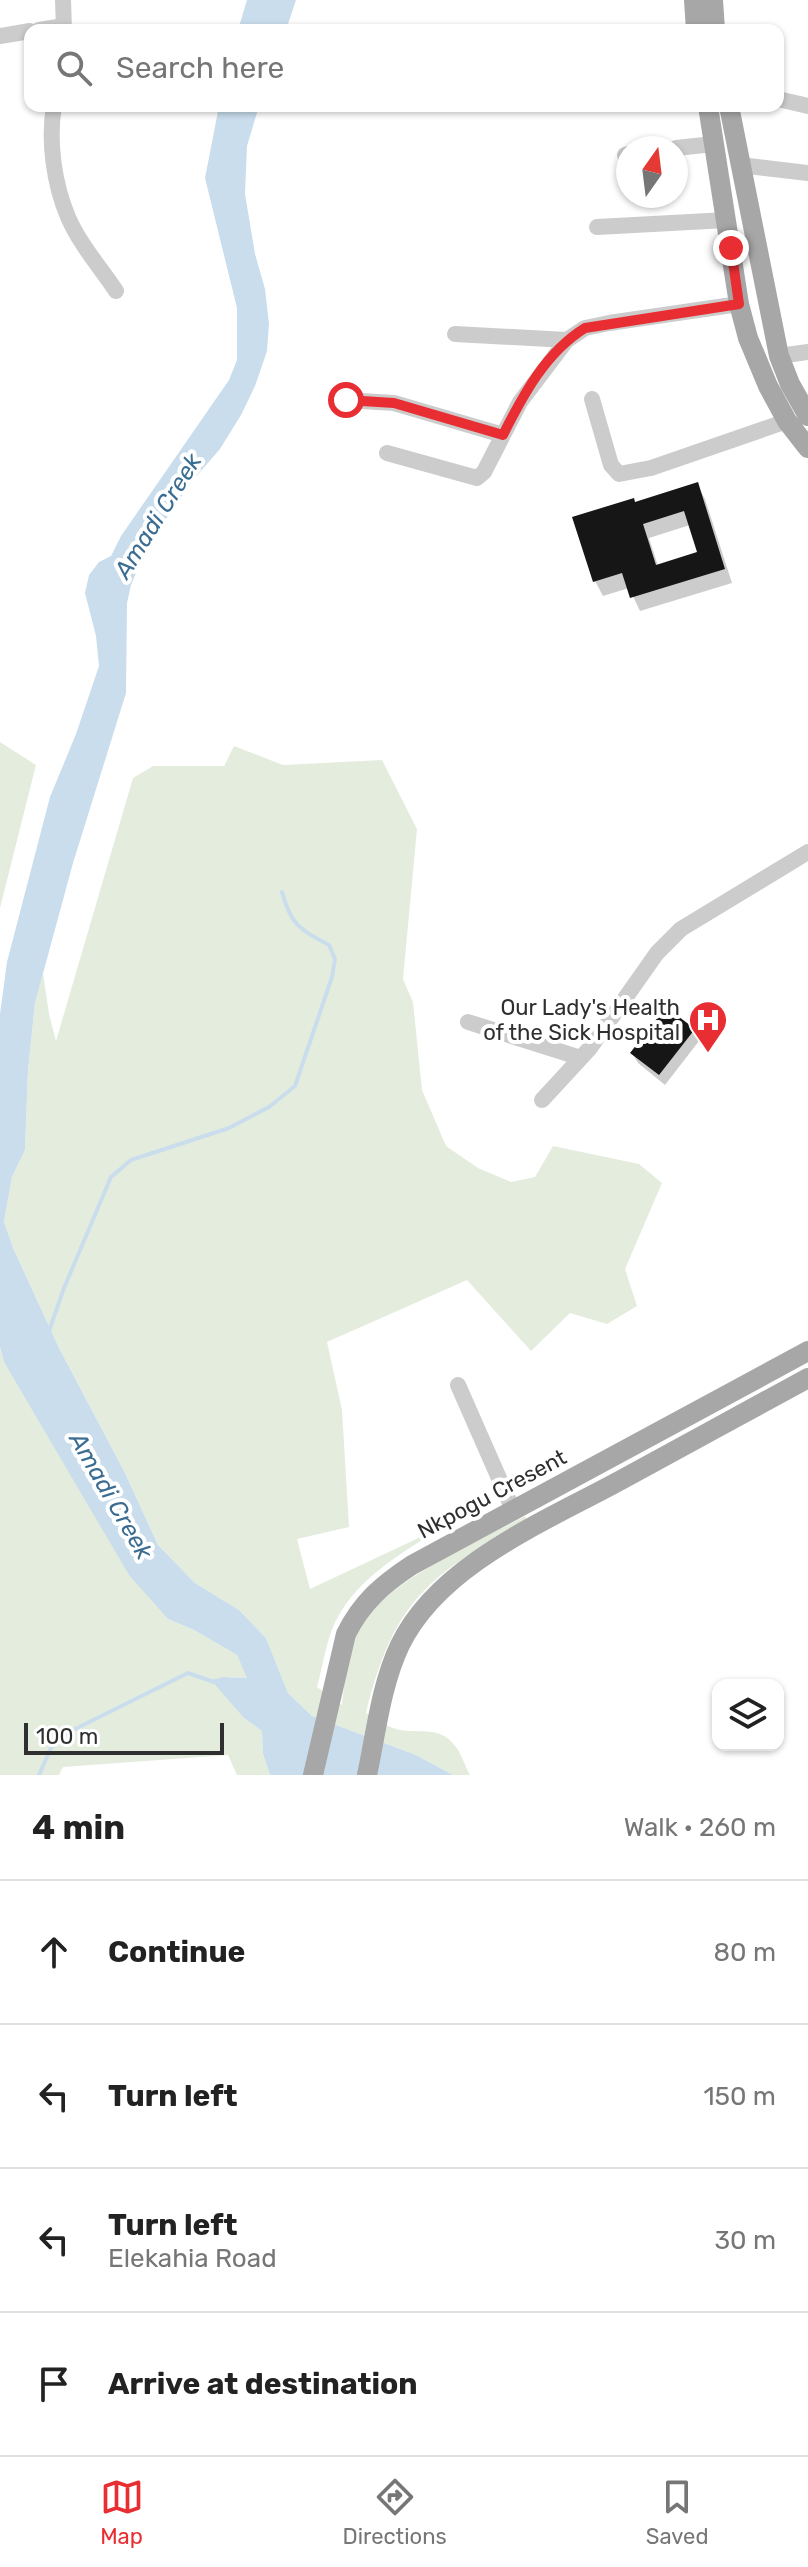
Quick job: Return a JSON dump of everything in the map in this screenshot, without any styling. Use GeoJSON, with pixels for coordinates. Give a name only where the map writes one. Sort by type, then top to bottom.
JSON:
{"type":"FeatureCollection","features":[{"type":"Feature","properties":{"kind":"main road"},"geometry":{"type":"LineString","coordinates":[[694,0],[696,24]]}},
{"type":"Feature","properties":{"kind":"main road"},"geometry":{"type":"LineString","coordinates":[[713,0],[715,24]]}},
{"type":"Feature","properties":{"kind":"main road"},"geometry":{"type":"LineString","coordinates":[[709,112],[739,304],[748,338],[787,421],[808,448]]}},
{"type":"Feature","properties":{"kind":"main road"},"geometry":{"type":"LineString","coordinates":[[730,112],[779,356],[808,416]]}},
{"type":"Feature","properties":{"kind":"main road","name":"Nkpogu Cresent"},"geometry":{"type":"LineString","coordinates":[[313,1775],[346,1634],[356,1614],[384,1583],[808,1351]]}},
{"type":"Feature","properties":{"kind":"main road"},"geometry":{"type":"LineString","coordinates":[[367,1775],[387,1682],[399,1646],[440,1591],[476,1562],[808,1378]]}},
{"type":"Feature","properties":{"kind":"street"},"geometry":{"type":"LineString","coordinates":[[63,0],[64,24]]}},
{"type":"Feature","properties":{"kind":"street"},"geometry":{"type":"LineString","coordinates":[[0,36],[24,32]]}},
{"type":"Feature","properties":{"kind":"street"},"geometry":{"type":"LineString","coordinates":[[784,100],[808,106]]}},
{"type":"Feature","properties":{"kind":"street"},"geometry":{"type":"LineString","coordinates":[[54,112],[53,150],[59,191],[69,219],[116,291]]}},
{"type":"Feature","properties":{"kind":"street"},"geometry":{"type":"LineString","coordinates":[[688,147],[714,144]]}},
{"type":"Feature","properties":{"kind":"street"},"geometry":{"type":"LineString","coordinates":[[740,165],[808,173]]}},
{"type":"Feature","properties":{"kind":"street"},"geometry":{"type":"LineString","coordinates":[[597,227],[727,220]]}},
{"type":"Feature","properties":{"kind":"street"},"geometry":{"type":"LineString","coordinates":[[387,453],[477,478],[484,472],[520,402],[567,340],[585,328],[739,304]]}},
{"type":"Feature","properties":{"kind":"street"},"geometry":{"type":"LineString","coordinates":[[455,334],[567,340]]}},
{"type":"Feature","properties":{"kind":"street"},"geometry":{"type":"LineString","coordinates":[[779,356],[808,352]]}},
{"type":"Feature","properties":{"kind":"street"},"geometry":{"type":"LineString","coordinates":[[592,399],[611,465],[619,474],[651,468],[787,421]]}},
{"type":"Feature","properties":{"kind":"street"},"geometry":{"type":"LineString","coordinates":[[346,400],[394,403],[503,435]]}},
{"type":"Feature","properties":{"kind":"street"},"geometry":{"type":"LineString","coordinates":[[542,1100],[581,1058],[633,991],[657,953],[681,929],[808,852]]}},
{"type":"Feature","properties":{"kind":"street"},"geometry":{"type":"LineString","coordinates":[[468,1022],[581,1058]]}},
{"type":"Feature","properties":{"kind":"street"},"geometry":{"type":"LineString","coordinates":[[458,1385],[513,1510]]}},
{"type":"Feature","properties":{"kind":"green space"},"geometry":{"type":"Polygon","coordinates":[[[0,742],[36,765],[0,908],[0,742]]]}},
{"type":"Feature","properties":{"kind":"green space"},"geometry":{"type":"Polygon","coordinates":[[[234,746],[283,765],[382,760],[417,829],[403,979],[413,1002],[422,1090],[446,1146],[478,1168],[511,1182],[535,1177],[553,1146],[639,1164],[662,1183],[625,1269],[637,1306],[607,1324],[570,1313],[531,1351],[467,1280],[327,1342],[342,1410],[349,1527],[297,1539],[310,1589],[444,1526],[378,1570],[351,1598],[331,1632],[317,1687],[342,1705],[352,1644],[372,1610],[411,1578],[459,1550],[525,1516],[527,1520],[465,1557],[421,1594],[389,1642],[366,1713],[393,1728],[442,1735],[456,1747],[470,1775],[453,1775],[416,1755],[312,1716],[288,1693],[266,1638],[239,1610],[195,1583],[158,1545],[125,1473],[59,1348],[4,1222],[12,1177],[25,1150],[28,1071],[35,1003],[43,973],[56,1041],[133,778],[153,766],[224,766],[234,746]]]}},
{"type":"Feature","properties":{"kind":"green space"},"geometry":{"type":"Polygon","coordinates":[[[0,1347],[4,1362],[168,1619],[237,1655],[248,1678],[223,1677],[244,1718],[262,1731],[263,1754],[270,1775],[237,1775],[228,1755],[63,1767],[59,1775],[0,1775],[0,1347]]]}},
{"type":"Feature","properties":{"kind":"water"},"geometry":{"type":"Polygon","coordinates":[[[247,0],[296,0],[288,24],[240,24],[247,0]]]}},
{"type":"Feature","properties":{"kind":"water","name":"Amadi Creek"},"geometry":{"type":"Polygon","coordinates":[[[218,112],[257,112],[247,146],[245,194],[255,254],[265,289],[269,324],[267,351],[241,415],[220,449],[193,480],[147,546],[131,585],[127,603],[126,693],[73,863],[35,1003],[25,1150],[12,1177],[4,1222],[59,1348],[125,1473],[158,1545],[195,1583],[239,1610],[266,1638],[288,1693],[312,1716],[416,1755],[453,1775],[270,1775],[263,1754],[262,1731],[244,1718],[211,1680],[247,1678],[237,1655],[168,1619],[129,1575],[4,1362],[0,1347],[0,1014],[7,962],[50,797],[99,666],[96,636],[85,593],[89,575],[99,562],[111,556],[121,536],[229,380],[237,360],[237,308],[205,178],[218,112]]]}},
{"type":"Feature","properties":{"kind":"building"},"geometry":{"type":"Polygon","coordinates":[[[698,482],[725,569],[630,598],[622,573],[593,582],[572,517],[634,498],[635,502],[698,482]],[[684,511],[643,524],[656,565],[697,552],[684,511]]]}},
{"type":"Feature","properties":{"kind":"building"},"geometry":{"type":"Polygon","coordinates":[[[666,1007],[695,1029],[659,1075],[630,1053],[666,1007]]]}},
{"type":"Feature","properties":{"kind":"waterway"},"geometry":{"type":"LineString","coordinates":[[49,1331],[111,1177],[131,1160],[229,1128],[269,1107],[295,1086],[332,977],[335,959],[329,945],[303,930],[293,919],[282,892]]}},
{"type":"Feature","properties":{"kind":"waterway"},"geometry":{"type":"LineString","coordinates":[[39,1775],[51,1748],[67,1733],[188,1673],[214,1682]]}},
{"type":"Feature","properties":{"kind":"place","name":"Our Lady's Health of the Sick Hospital"},"geometry":{"type":"Point","coordinates":[708,1054]}},
{"type":"Feature","properties":{"kind":"route"},"geometry":{"type":"LineString","coordinates":[[346,400],[394,403],[503,435],[520,402],[552,356],[567,340],[585,328],[739,304],[731,248]]}}]}
